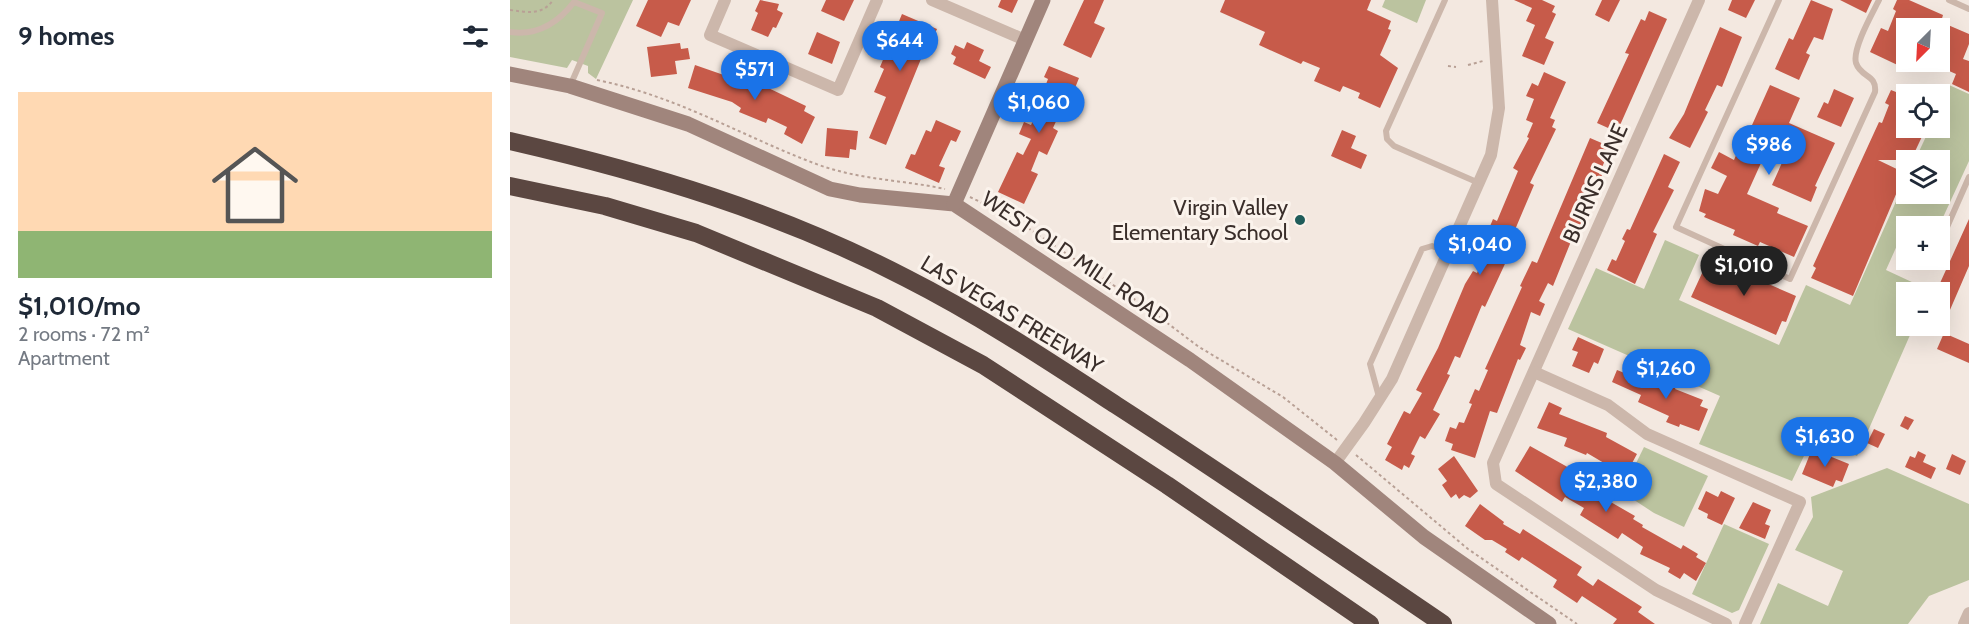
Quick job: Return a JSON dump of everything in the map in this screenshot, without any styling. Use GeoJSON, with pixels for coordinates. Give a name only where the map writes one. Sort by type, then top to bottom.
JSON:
{"type":"FeatureCollection","features":[{"type":"Feature","properties":{"kind":"highway","name":"LAS VEGAS FREEWAY"},"geometry":{"type":"LineString","coordinates":[[510,141],[614,164],[712,195],[803,230],[906,277],[1000,330],[1188,451],[1443,624]]}},
{"type":"Feature","properties":{"kind":"highway"},"geometry":{"type":"LineString","coordinates":[[510,186],[604,206],[696,233],[877,308],[983,364],[1167,484],[1370,624]]}},
{"type":"Feature","properties":{"kind":"street"},"geometry":{"type":"LineString","coordinates":[[725,0],[710,35],[838,90],[877,0]]}},
{"type":"Feature","properties":{"kind":"street"},"geometry":{"type":"LineString","coordinates":[[932,0],[1025,40]]}},
{"type":"Feature","properties":{"kind":"street"},"geometry":{"type":"LineString","coordinates":[[954,204],[1043,0]]}},
{"type":"Feature","properties":{"kind":"street"},"geometry":{"type":"LineString","coordinates":[[1335,463],[1392,379],[1491,155],[1499,108],[1492,0]]}},
{"type":"Feature","properties":{"kind":"street","name":"BURNS LANE"},"geometry":{"type":"LineString","coordinates":[[1699,0],[1493,463],[1496,484],[1656,590],[1726,624]]}},
{"type":"Feature","properties":{"kind":"street","name":"WEST OLD MILL ROAD"},"geometry":{"type":"LineString","coordinates":[[510,74],[570,86],[688,124],[830,189],[860,195],[954,204],[1109,305],[1335,463],[1424,537],[1549,624]]}},
{"type":"Feature","properties":{"kind":"street"},"geometry":{"type":"LineString","coordinates":[[1534,372],[1608,405],[1647,434],[1800,502],[1745,624]]}},
{"type":"Feature","properties":{"kind":"street"},"geometry":{"type":"LineString","coordinates":[[1964,624],[1969,613]]}},
{"type":"Feature","properties":{"kind":"lane"},"geometry":{"type":"LineString","coordinates":[[1445,0],[1386,131],[1387,139],[1394,146],[1479,183]]}},
{"type":"Feature","properties":{"kind":"lane"},"geometry":{"type":"LineString","coordinates":[[1779,0],[1676,227],[1790,279],[1875,92],[1876,84],[1871,76],[1861,71],[1855,62],[1857,48],[1878,0]]}},
{"type":"Feature","properties":{"kind":"lane"},"geometry":{"type":"LineString","coordinates":[[1949,0],[1969,9]]}},
{"type":"Feature","properties":{"kind":"lane"},"geometry":{"type":"LineString","coordinates":[[510,32],[528,33],[544,28],[565,14],[574,2],[602,13],[570,86]]}},
{"type":"Feature","properties":{"kind":"lane"},"geometry":{"type":"LineString","coordinates":[[1950,220],[1969,177]]}},
{"type":"Feature","properties":{"kind":"lane"},"geometry":{"type":"LineString","coordinates":[[1380,398],[1370,364],[1422,249],[1432,246],[1448,252]]}},
{"type":"Feature","properties":{"kind":"path"},"geometry":{"type":"LineString","coordinates":[[510,10],[536,12],[545,8],[553,0]]}},
{"type":"Feature","properties":{"kind":"path"},"geometry":{"type":"LineString","coordinates":[[1468,65],[1484,61]]}},
{"type":"Feature","properties":{"kind":"path"},"geometry":{"type":"LineString","coordinates":[[1448,66],[1456,67]]}},
{"type":"Feature","properties":{"kind":"path"},"geometry":{"type":"LineString","coordinates":[[593,80],[623,86],[673,101],[845,173],[944,189]]}},
{"type":"Feature","properties":{"kind":"path"},"geometry":{"type":"LineString","coordinates":[[974,198],[1013,218],[1146,307],[1199,347],[1283,397],[1334,437]]}},
{"type":"Feature","properties":{"kind":"path"},"geometry":{"type":"LineString","coordinates":[[1358,456],[1468,549],[1577,624]]}},
{"type":"Feature","properties":{"kind":"green space"},"geometry":{"type":"Polygon","coordinates":[[[510,0],[633,0],[596,79],[588,73],[588,66],[572,60],[567,68],[510,57],[510,0]]]}},
{"type":"Feature","properties":{"kind":"green space"},"geometry":{"type":"Polygon","coordinates":[[[1385,0],[1426,0],[1417,23],[1382,7],[1385,0]]]}},
{"type":"Feature","properties":{"kind":"green space"},"geometry":{"type":"Polygon","coordinates":[[[1950,85],[1969,94],[1969,161],[1950,202],[1950,150],[1920,150],[1925,138],[1950,138],[1950,85]]]}},
{"type":"Feature","properties":{"kind":"green space"},"geometry":{"type":"Polygon","coordinates":[[[1896,202],[1896,204],[1949,204],[1944,216],[1896,216],[1896,248],[1886,270],[1912,282],[1896,282],[1896,336],[1910,336],[1857,456],[1813,437],[1792,481],[1699,444],[1720,396],[1568,329],[1596,268],[1644,289],[1665,240],[1699,255],[1679,300],[1779,345],[1806,285],[1850,305],[1896,202]]]}},
{"type":"Feature","properties":{"kind":"green space"},"geometry":{"type":"Polygon","coordinates":[[[1644,447],[1708,476],[1684,527],[1654,513],[1622,492],[1644,447]]]}},
{"type":"Feature","properties":{"kind":"green space"},"geometry":{"type":"Polygon","coordinates":[[[1887,468],[1969,504],[1969,580],[1929,596],[1908,624],[1760,624],[1778,583],[1828,606],[1843,571],[1795,550],[1813,517],[1811,497],[1887,468]]]}},
{"type":"Feature","properties":{"kind":"green space"},"geometry":{"type":"Polygon","coordinates":[[[1724,524],[1769,544],[1739,610],[1732,613],[1692,594],[1724,524]]]}},
{"type":"Feature","properties":{"kind":"building"},"geometry":{"type":"Polygon","coordinates":[[[648,0],[691,0],[679,26],[668,22],[661,37],[636,26],[648,0]]]}},
{"type":"Feature","properties":{"kind":"building"},"geometry":{"type":"Polygon","coordinates":[[[760,0],[779,4],[777,10],[783,13],[776,28],[773,27],[768,37],[751,30],[758,13],[755,11],[760,0]]]}},
{"type":"Feature","properties":{"kind":"building"},"geometry":{"type":"Polygon","coordinates":[[[826,0],[854,0],[844,21],[821,11],[826,0]]]}},
{"type":"Feature","properties":{"kind":"building"},"geometry":{"type":"Polygon","coordinates":[[[1001,0],[1018,0],[1012,13],[998,7],[1001,0]]]}},
{"type":"Feature","properties":{"kind":"building"},"geometry":{"type":"Polygon","coordinates":[[[1084,0],[1104,0],[1094,23],[1105,28],[1091,58],[1063,45],[1084,0]]]}},
{"type":"Feature","properties":{"kind":"building"},"geometry":{"type":"Polygon","coordinates":[[[1225,0],[1371,0],[1367,10],[1391,21],[1388,29],[1391,30],[1380,55],[1398,68],[1380,108],[1358,98],[1360,93],[1343,86],[1340,92],[1314,81],[1320,68],[1303,61],[1301,64],[1259,45],[1265,32],[1220,12],[1225,0]]]}},
{"type":"Feature","properties":{"kind":"building"},"geometry":{"type":"Polygon","coordinates":[[[1514,0],[1542,0],[1555,6],[1552,12],[1556,14],[1545,38],[1554,42],[1544,65],[1522,56],[1535,25],[1526,21],[1532,8],[1514,0]]]}},
{"type":"Feature","properties":{"kind":"building"},"geometry":{"type":"Polygon","coordinates":[[[1602,0],[1620,0],[1609,22],[1595,15],[1602,0]]]}},
{"type":"Feature","properties":{"kind":"building"},"geometry":{"type":"Polygon","coordinates":[[[1732,0],[1755,0],[1746,18],[1728,10],[1732,0]]]}},
{"type":"Feature","properties":{"kind":"building"},"geometry":{"type":"Polygon","coordinates":[[[1811,0],[1833,9],[1823,40],[1814,37],[1806,53],[1810,55],[1799,80],[1775,69],[1789,38],[1793,40],[1811,0]]]}},
{"type":"Feature","properties":{"kind":"building"},"geometry":{"type":"Polygon","coordinates":[[[1840,0],[1872,0],[1866,13],[1840,0]]]}},
{"type":"Feature","properties":{"kind":"building"},"geometry":{"type":"Polygon","coordinates":[[[1897,0],[1909,0],[1943,15],[1942,18],[1896,18],[1896,64],[1870,52],[1881,28],[1888,31],[1896,11],[1893,9],[1897,0]]]}},
{"type":"Feature","properties":{"kind":"building"},"geometry":{"type":"Polygon","coordinates":[[[1649,11],[1667,19],[1617,132],[1597,123],[1629,54],[1625,53],[1641,19],[1645,21],[1649,11]]]}},
{"type":"Feature","properties":{"kind":"building"},"geometry":{"type":"Polygon","coordinates":[[[902,14],[937,29],[925,55],[923,54],[886,145],[869,138],[886,97],[874,92],[884,69],[880,67],[902,14]]]}},
{"type":"Feature","properties":{"kind":"building"},"geometry":{"type":"Polygon","coordinates":[[[1950,26],[1969,34],[1969,44],[1963,59],[1969,61],[1969,92],[1952,84],[1956,74],[1950,71],[1950,26]]]}},
{"type":"Feature","properties":{"kind":"building"},"geometry":{"type":"Polygon","coordinates":[[[1720,27],[1742,37],[1722,87],[1717,85],[1705,110],[1708,112],[1690,148],[1669,138],[1684,114],[1720,27]]]}},
{"type":"Feature","properties":{"kind":"building"},"geometry":{"type":"Polygon","coordinates":[[[817,32],[840,42],[832,64],[808,54],[817,32]]]}},
{"type":"Feature","properties":{"kind":"building"},"geometry":{"type":"Polygon","coordinates":[[[967,42],[984,50],[979,61],[991,67],[985,79],[953,64],[956,57],[951,54],[955,45],[964,49],[967,42]]]}},
{"type":"Feature","properties":{"kind":"building"},"geometry":{"type":"Polygon","coordinates":[[[680,43],[681,49],[688,48],[690,59],[675,61],[677,74],[651,77],[647,47],[680,43]]]}},
{"type":"Feature","properties":{"kind":"building"},"geometry":{"type":"Polygon","coordinates":[[[695,65],[741,81],[743,76],[806,106],[804,111],[815,117],[802,144],[784,134],[787,127],[768,118],[766,123],[739,112],[741,108],[732,102],[688,88],[695,65]]]}},
{"type":"Feature","properties":{"kind":"building"},"geometry":{"type":"Polygon","coordinates":[[[1049,66],[1079,78],[1067,108],[1063,106],[1053,128],[1058,131],[1047,155],[1039,151],[1031,171],[1038,174],[1024,204],[998,192],[1017,152],[1023,155],[1031,139],[1019,134],[1024,122],[1031,125],[1044,98],[1041,97],[1048,79],[1044,77],[1049,66]]]}},
{"type":"Feature","properties":{"kind":"building"},"geometry":{"type":"Polygon","coordinates":[[[1544,72],[1566,82],[1550,118],[1555,120],[1552,127],[1556,129],[1530,183],[1534,185],[1506,251],[1510,253],[1485,307],[1482,305],[1460,358],[1455,356],[1447,374],[1450,375],[1433,410],[1440,414],[1425,439],[1420,436],[1411,454],[1415,456],[1409,468],[1404,465],[1402,470],[1385,460],[1392,447],[1387,444],[1404,411],[1410,414],[1422,393],[1416,390],[1438,348],[1465,284],[1473,271],[1477,273],[1484,256],[1479,253],[1493,219],[1497,221],[1518,171],[1513,168],[1529,138],[1527,137],[1533,123],[1526,120],[1534,99],[1526,96],[1532,83],[1538,86],[1544,72]]]}},
{"type":"Feature","properties":{"kind":"building"},"geometry":{"type":"Polygon","coordinates":[[[1770,85],[1800,98],[1789,123],[1835,143],[1815,186],[1817,187],[1811,202],[1772,185],[1785,156],[1761,145],[1754,160],[1761,163],[1747,194],[1779,208],[1777,213],[1808,226],[1794,257],[1760,242],[1758,246],[1733,235],[1735,230],[1704,217],[1706,214],[1699,211],[1705,189],[1718,194],[1727,176],[1711,168],[1719,152],[1734,160],[1737,153],[1739,154],[1770,85]]]}},
{"type":"Feature","properties":{"kind":"building"},"geometry":{"type":"Polygon","coordinates":[[[1834,89],[1854,98],[1841,127],[1817,117],[1824,102],[1828,104],[1834,89]]]}},
{"type":"Feature","properties":{"kind":"building"},"geometry":{"type":"Polygon","coordinates":[[[1891,90],[1896,92],[1896,138],[1921,138],[1916,150],[1896,150],[1896,160],[1878,160],[1896,169],[1896,194],[1853,296],[1811,278],[1816,268],[1813,266],[1879,122],[1882,123],[1889,105],[1885,103],[1891,90]]]}},
{"type":"Feature","properties":{"kind":"building"},"geometry":{"type":"Polygon","coordinates":[[[936,120],[961,131],[956,142],[951,140],[939,166],[945,168],[939,183],[905,168],[911,154],[915,155],[926,130],[931,132],[936,120]]]}},
{"type":"Feature","properties":{"kind":"building"},"geometry":{"type":"Polygon","coordinates":[[[827,128],[858,131],[856,150],[850,149],[849,158],[825,156],[827,128]]]}},
{"type":"Feature","properties":{"kind":"building"},"geometry":{"type":"Polygon","coordinates":[[[1342,130],[1356,136],[1351,148],[1367,155],[1361,169],[1331,156],[1342,130]]]}},
{"type":"Feature","properties":{"kind":"building"},"geometry":{"type":"Polygon","coordinates":[[[1590,138],[1611,147],[1599,174],[1602,175],[1553,286],[1548,283],[1539,301],[1545,304],[1540,316],[1531,312],[1520,345],[1526,348],[1520,360],[1518,359],[1497,413],[1490,411],[1475,458],[1451,450],[1453,444],[1445,441],[1450,427],[1456,429],[1459,422],[1464,423],[1472,404],[1469,403],[1475,389],[1479,391],[1488,370],[1485,369],[1522,287],[1520,286],[1532,261],[1537,263],[1590,138]]]}},
{"type":"Feature","properties":{"kind":"building"},"geometry":{"type":"Polygon","coordinates":[[[1664,154],[1680,162],[1668,187],[1674,190],[1653,232],[1657,234],[1635,284],[1607,270],[1612,259],[1616,261],[1625,241],[1622,239],[1627,229],[1630,230],[1664,154]]]}},
{"type":"Feature","properties":{"kind":"building"},"geometry":{"type":"Polygon","coordinates":[[[1969,219],[1969,266],[1950,310],[1950,282],[1941,282],[1946,270],[1950,270],[1950,261],[1969,219]]]}},
{"type":"Feature","properties":{"kind":"building"},"geometry":{"type":"Polygon","coordinates":[[[1709,258],[1796,296],[1786,322],[1782,321],[1776,335],[1691,297],[1709,258]]]}},
{"type":"Feature","properties":{"kind":"building"},"geometry":{"type":"Polygon","coordinates":[[[1943,336],[1950,336],[1969,344],[1969,363],[1937,349],[1943,336]]]}},
{"type":"Feature","properties":{"kind":"building"},"geometry":{"type":"Polygon","coordinates":[[[1578,337],[1604,349],[1598,364],[1594,362],[1589,373],[1572,366],[1578,352],[1572,350],[1578,337]]]}},
{"type":"Feature","properties":{"kind":"building"},"geometry":{"type":"Polygon","coordinates":[[[1617,370],[1647,382],[1649,377],[1660,382],[1661,378],[1677,384],[1675,389],[1703,400],[1700,406],[1708,409],[1699,431],[1666,422],[1669,416],[1638,402],[1641,395],[1612,382],[1617,370]]]}},
{"type":"Feature","properties":{"kind":"building"},"geometry":{"type":"Polygon","coordinates":[[[1549,402],[1562,408],[1559,414],[1607,433],[1606,437],[1637,454],[1625,476],[1602,467],[1604,463],[1587,453],[1586,455],[1564,446],[1567,438],[1537,428],[1549,402]]]}},
{"type":"Feature","properties":{"kind":"building"},"geometry":{"type":"Polygon","coordinates":[[[1905,416],[1914,420],[1908,430],[1900,426],[1905,416]]]}},
{"type":"Feature","properties":{"kind":"building"},"geometry":{"type":"Polygon","coordinates":[[[1874,429],[1885,434],[1878,448],[1867,443],[1874,429]]]}},
{"type":"Feature","properties":{"kind":"building"},"geometry":{"type":"Polygon","coordinates":[[[1530,446],[1580,474],[1576,482],[1635,516],[1633,519],[1643,525],[1642,527],[1681,549],[1683,545],[1698,554],[1696,557],[1706,563],[1696,581],[1684,573],[1680,579],[1668,572],[1670,568],[1640,554],[1643,547],[1622,533],[1618,539],[1580,515],[1584,508],[1565,497],[1562,502],[1515,471],[1530,446]]]}},
{"type":"Feature","properties":{"kind":"building"},"geometry":{"type":"Polygon","coordinates":[[[1812,449],[1849,464],[1842,482],[1836,480],[1833,487],[1802,474],[1812,449]]]}},
{"type":"Feature","properties":{"kind":"building"},"geometry":{"type":"Polygon","coordinates":[[[1918,451],[1926,455],[1923,462],[1936,468],[1931,479],[1905,467],[1910,456],[1915,458],[1918,451]]]}},
{"type":"Feature","properties":{"kind":"building"},"geometry":{"type":"Polygon","coordinates":[[[1952,454],[1966,461],[1960,475],[1946,469],[1952,454]]]}},
{"type":"Feature","properties":{"kind":"building"},"geometry":{"type":"Polygon","coordinates":[[[1454,456],[1478,491],[1470,498],[1464,495],[1459,499],[1456,494],[1451,498],[1442,485],[1447,481],[1438,469],[1454,456]]]}},
{"type":"Feature","properties":{"kind":"building"},"geometry":{"type":"Polygon","coordinates":[[[1706,491],[1718,497],[1721,491],[1735,498],[1722,525],[1707,518],[1708,514],[1698,509],[1706,491]]]}},
{"type":"Feature","properties":{"kind":"building"},"geometry":{"type":"Polygon","coordinates":[[[1753,502],[1771,510],[1765,524],[1770,526],[1765,539],[1739,528],[1753,502]]]}},
{"type":"Feature","properties":{"kind":"building"},"geometry":{"type":"Polygon","coordinates":[[[1480,504],[1504,522],[1503,524],[1520,534],[1523,529],[1582,567],[1577,575],[1593,586],[1598,579],[1642,607],[1638,612],[1655,624],[1613,624],[1617,619],[1582,596],[1577,603],[1553,587],[1557,580],[1522,557],[1519,561],[1505,552],[1507,549],[1492,540],[1485,540],[1465,526],[1480,504]]]}},
{"type":"Feature","properties":{"kind":"place","name":"Virgin Valley Elementary School"},"geometry":{"type":"Point","coordinates":[1300,220]}}]}
